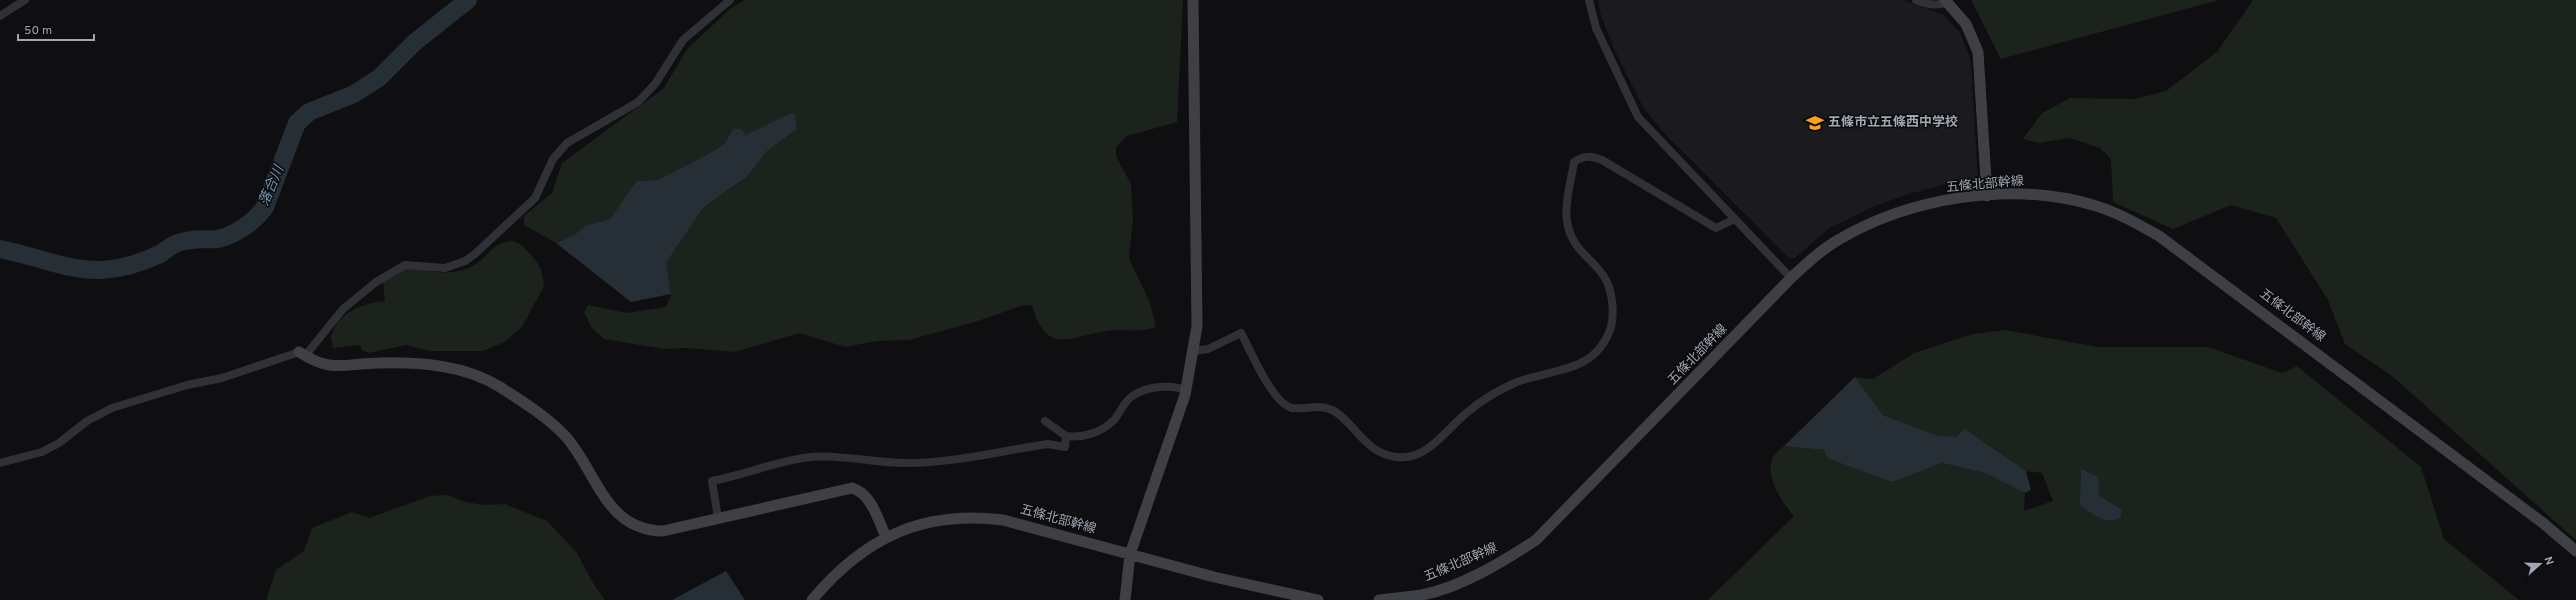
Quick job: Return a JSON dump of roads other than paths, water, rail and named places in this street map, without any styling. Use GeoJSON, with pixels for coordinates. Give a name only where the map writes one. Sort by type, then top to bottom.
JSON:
{"type":"FeatureCollection","features":[{"type":"Feature","properties":{"kind":"street"},"geometry":{"type":"LineString","coordinates":[[0,16],[25,0]]}},
{"type":"Feature","properties":{"kind":"street"},"geometry":{"type":"LineString","coordinates":[[0,463],[42,452],[59,443],[87,421],[112,408],[187,385],[222,378],[302,354],[343,309],[376,282],[405,265],[445,268],[465,261],[475,254],[535,198],[560,150],[567,143],[638,102],[655,84],[683,40],[730,0]]}},
{"type":"Feature","properties":{"kind":"street"},"geometry":{"type":"LineString","coordinates":[[1125,600],[1130,554],[1186,390],[1194,351],[1199,296],[1193,0]]}},
{"type":"Feature","properties":{"kind":"street"},"geometry":{"type":"LineString","coordinates":[[1589,0],[1596,28],[1638,117],[1791,278]]}},
{"type":"Feature","properties":{"kind":"street"},"geometry":{"type":"LineString","coordinates":[[1916,0],[1926,4],[1940,5],[1946,1],[1966,24],[1978,52],[1987,196]]}},
{"type":"Feature","properties":{"kind":"street"},"geometry":{"type":"LineString","coordinates":[[1194,351],[1208,349],[1241,333],[1273,393],[1282,404],[1301,408],[1329,408],[1338,413],[1378,451],[1394,456],[1410,456],[1437,443],[1463,416],[1498,391],[1518,382],[1576,366],[1589,360],[1602,346],[1611,326],[1614,310],[1612,292],[1606,276],[1573,241],[1568,229],[1566,215],[1574,162],[1580,157],[1592,156],[1602,160],[1716,228],[1735,219]]}},
{"type":"Feature","properties":{"kind":"street","name":"五條北部幹線"},"geometry":{"type":"LineString","coordinates":[[1379,600],[1423,594],[1438,590],[1506,560],[1536,540],[1571,507],[1791,278],[1815,256],[1837,240],[1881,220],[1930,204],[1987,196],[2039,195],[2086,204],[2121,215],[2159,236],[2530,514],[2576,552]]}},
{"type":"Feature","properties":{"kind":"street"},"geometry":{"type":"LineString","coordinates":[[302,354],[313,362],[336,367],[380,363],[435,366],[470,372],[484,378],[540,413],[556,426],[577,451],[610,505],[619,516],[631,525],[652,531],[664,531],[852,488],[860,490],[868,499],[886,537]]}},
{"type":"Feature","properties":{"kind":"street"},"geometry":{"type":"LineString","coordinates":[[1045,421],[1066,436],[1089,435],[1105,428],[1135,394],[1167,386],[1186,390]]}},
{"type":"Feature","properties":{"kind":"street"},"geometry":{"type":"LineString","coordinates":[[718,518],[712,481],[741,476],[804,458],[937,462],[1048,444],[1064,447],[1066,436]]}},
{"type":"Feature","properties":{"kind":"street","name":"五條北部幹線"},"geometry":{"type":"LineString","coordinates":[[812,600],[840,569],[870,546],[886,537],[923,523],[970,517],[1003,520],[1214,577],[1318,600]]}},
{"type":"Feature","properties":{"kind":"waterway","name":"落合川"},"geometry":{"type":"LineString","coordinates":[[0,249],[76,268],[101,270],[124,267],[146,260],[160,254],[180,242],[217,239],[231,235],[244,227],[265,207],[297,123],[309,112],[354,94],[379,78],[415,42],[468,0]]}},
{"type":"Feature","properties":{"kind":"place","name":"五條市立五條西中学校"},"geometry":{"type":"Point","coordinates":[1815,123]}}]}
